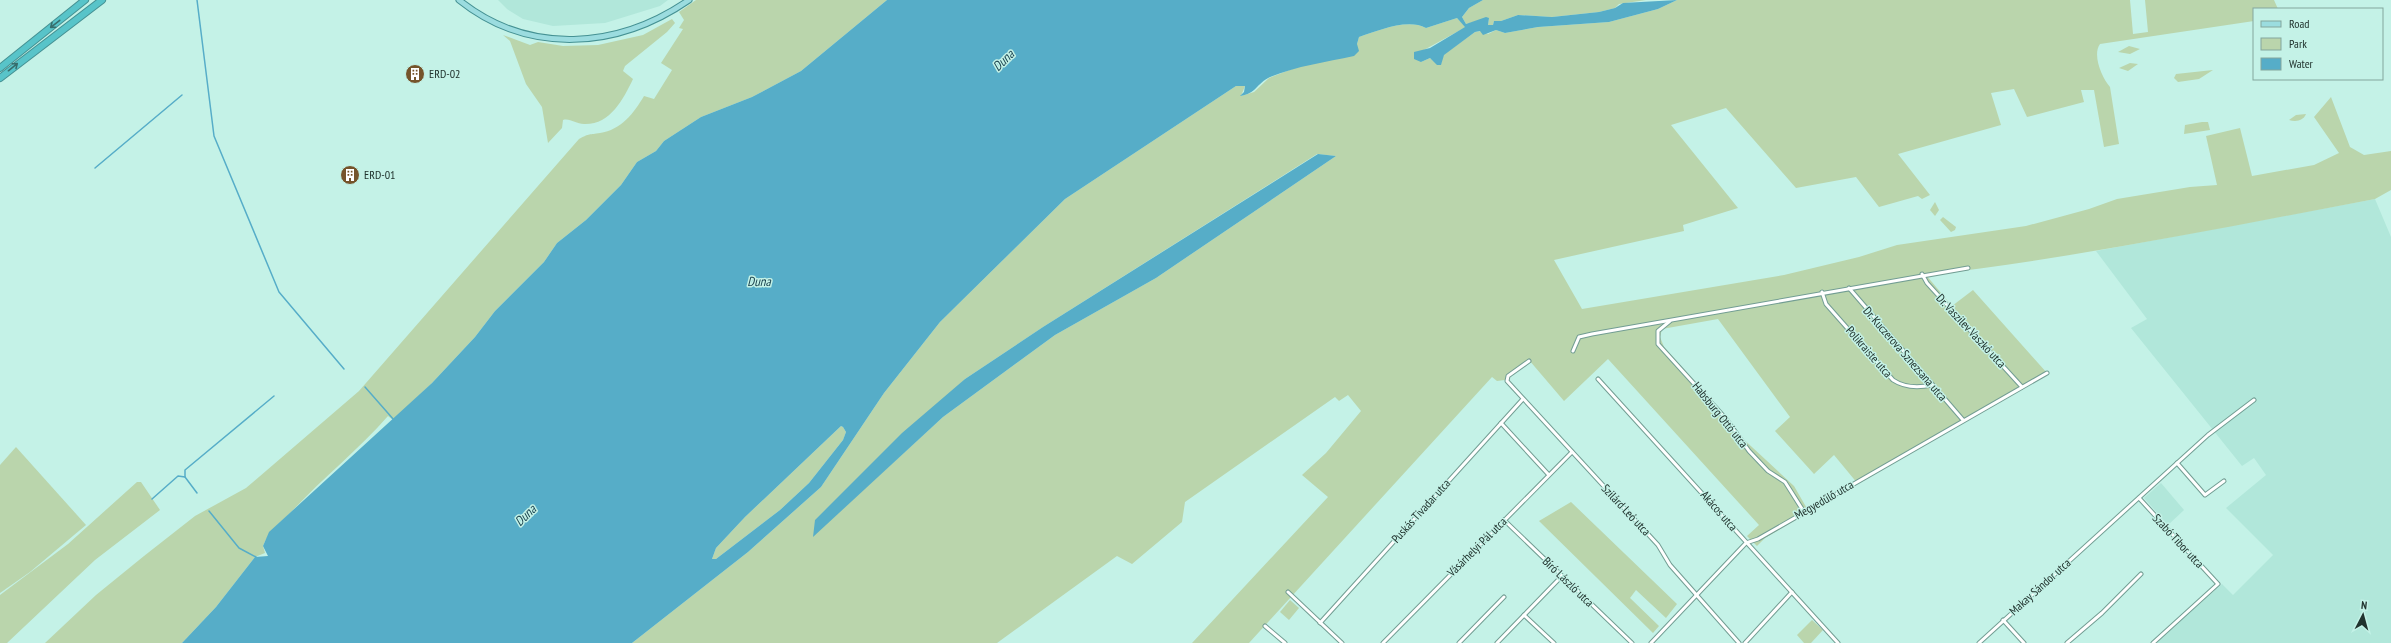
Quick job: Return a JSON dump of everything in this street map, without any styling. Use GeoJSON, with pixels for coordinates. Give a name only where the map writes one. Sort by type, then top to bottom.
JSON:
{"type":"FeatureCollection","features":[{"type":"Feature","properties":{"kind":"highway"},"geometry":{"type":"LineString","coordinates":[[0,68],[85,0]]}},
{"type":"Feature","properties":{"kind":"highway"},"geometry":{"type":"LineString","coordinates":[[0,78],[102,0]]}},
{"type":"Feature","properties":{"kind":"main road"},"geometry":{"type":"LineString","coordinates":[[459,0],[490,20],[512,29],[536,36],[564,40],[592,39],[623,34],[652,23],[689,0]]}},
{"type":"Feature","properties":{"kind":"street"},"geometry":{"type":"LineString","coordinates":[[1573,351],[1579,337],[1922,274],[1968,268]]}},
{"type":"Feature","properties":{"kind":"street","name":"Dr. Vaszilev Vaszkó utca"},"geometry":{"type":"LineString","coordinates":[[1922,274],[1928,283],[2022,386]]}},
{"type":"Feature","properties":{"kind":"street","name":"Dr. Kuczerova Sznezsana utca"},"geometry":{"type":"LineString","coordinates":[[1849,288],[1962,420]]}},
{"type":"Feature","properties":{"kind":"street","name":"Polikraiste utca"},"geometry":{"type":"LineString","coordinates":[[1822,292],[1824,303],[1893,380],[1901,385],[1913,387],[1932,385]]}},
{"type":"Feature","properties":{"kind":"street","name":"Habsburg Ottó utca"},"geometry":{"type":"LineString","coordinates":[[1674,319],[1660,327],[1656,335],[1658,344],[1727,420],[1749,451],[1768,471],[1785,482],[1804,512]]}},
{"type":"Feature","properties":{"kind":"street","name":"Szilárd Leó utca"},"geometry":{"type":"LineString","coordinates":[[1529,361],[1508,376],[1507,382],[1658,545],[1667,560],[1739,643]]}},
{"type":"Feature","properties":{"kind":"street","name":"Megyedűlő utca"},"geometry":{"type":"LineString","coordinates":[[1651,643],[1746,543],[1758,539],[1962,420],[2048,373]]}},
{"type":"Feature","properties":{"kind":"street","name":"Akácos utca"},"geometry":{"type":"LineString","coordinates":[[1598,379],[1725,516],[1746,543],[1838,643]]}},
{"type":"Feature","properties":{"kind":"street","name":"Puskás Tivadar utca"},"geometry":{"type":"LineString","coordinates":[[1320,623],[1523,399]]}},
{"type":"Feature","properties":{"kind":"street","name":"Makay Sándor utca"},"geometry":{"type":"LineString","coordinates":[[1979,643],[2208,435],[2254,400]]}},
{"type":"Feature","properties":{"kind":"street"},"geometry":{"type":"LineString","coordinates":[[1501,423],[1548,474]]}},
{"type":"Feature","properties":{"kind":"street","name":"Vásárhelyi Pál utca"},"geometry":{"type":"LineString","coordinates":[[1383,643],[1548,474],[1572,452]]}},
{"type":"Feature","properties":{"kind":"street"},"geometry":{"type":"LineString","coordinates":[[2177,464],[2205,495],[2224,481]]}},
{"type":"Feature","properties":{"kind":"street","name":"Szabó Tibor utca"},"geometry":{"type":"LineString","coordinates":[[2138,498],[2218,584],[2153,643]]}},
{"type":"Feature","properties":{"kind":"street","name":"Bíró László utca"},"geometry":{"type":"LineString","coordinates":[[1504,520],[1561,577],[1632,643]]}},
{"type":"Feature","properties":{"kind":"street"},"geometry":{"type":"LineString","coordinates":[[2067,643],[2102,613],[2142,574]]}},
{"type":"Feature","properties":{"kind":"street"},"geometry":{"type":"LineString","coordinates":[[1497,643],[1561,577]]}},
{"type":"Feature","properties":{"kind":"street"},"geometry":{"type":"LineString","coordinates":[[1288,592],[1342,643]]}},
{"type":"Feature","properties":{"kind":"street"},"geometry":{"type":"LineString","coordinates":[[1745,643],[1792,592]]}},
{"type":"Feature","properties":{"kind":"street"},"geometry":{"type":"LineString","coordinates":[[1459,643],[1504,596]]}},
{"type":"Feature","properties":{"kind":"street"},"geometry":{"type":"LineString","coordinates":[[1524,615],[1554,643]]}},
{"type":"Feature","properties":{"kind":"street"},"geometry":{"type":"LineString","coordinates":[[2003,620],[2024,643]]}},
{"type":"Feature","properties":{"kind":"street"},"geometry":{"type":"LineString","coordinates":[[1266,626],[1285,643]]}},
{"type":"Feature","properties":{"kind":"shaded area"},"geometry":{"type":"Polygon","coordinates":[[[498,0],[668,0],[660,6],[605,23],[553,26],[523,19],[507,9],[498,0]]]}},
{"type":"Feature","properties":{"kind":"shaded area"},"geometry":{"type":"Polygon","coordinates":[[[2375,199],[2391,237],[2391,643],[2156,643],[2222,584],[2233,595],[2273,555],[2226,508],[2266,475],[2254,458],[2242,466],[2131,328],[2147,319],[2096,251],[2375,199]]]}},
{"type":"Feature","properties":{"kind":"shaded area"},"geometry":{"type":"Polygon","coordinates":[[[2161,483],[2184,510],[2168,525],[2144,498],[2161,483]]]}},
{"type":"Feature","properties":{"kind":"green space"},"geometry":{"type":"Polygon","coordinates":[[[696,0],[887,0],[801,71],[752,97],[701,117],[664,141],[656,151],[637,162],[621,185],[586,220],[557,243],[544,262],[495,311],[475,337],[432,383],[393,420],[388,416],[269,534],[263,546],[265,553],[255,557],[216,607],[182,643],[45,643],[96,595],[144,556],[195,516],[246,488],[359,391],[579,139],[588,135],[608,131],[621,124],[636,109],[644,96],[654,99],[672,70],[661,63],[683,29],[679,28],[684,20],[679,12],[696,0]]]}},
{"type":"Feature","properties":{"kind":"green space"},"geometry":{"type":"Polygon","coordinates":[[[1483,0],[1646,0],[1619,4],[1615,8],[1599,12],[1552,17],[1518,15],[1501,21],[1494,21],[1493,25],[1488,25],[1489,18],[1466,24],[1462,17],[1469,8],[1483,0]]]}},
{"type":"Feature","properties":{"kind":"green space"},"geometry":{"type":"Polygon","coordinates":[[[1677,0],[2130,0],[2133,34],[2148,32],[2145,0],[2274,0],[2278,8],[2253,8],[2253,21],[2100,44],[2097,54],[2099,66],[2110,87],[2119,144],[2104,147],[2094,90],[2081,90],[2084,102],[2027,117],[2014,89],[1991,93],[2001,125],[1898,154],[1930,195],[1922,199],[1918,196],[1879,207],[1856,177],[1796,188],[1726,108],[1671,125],[1738,208],[1683,225],[1684,231],[1554,260],[1582,309],[1784,275],[1859,257],[1897,245],[2026,226],[2089,209],[2117,199],[2190,187],[2217,185],[2206,136],[2240,128],[2252,176],[2314,165],[2339,153],[2314,117],[2331,97],[2350,147],[2364,155],[2391,151],[2391,190],[2375,199],[2151,241],[2039,260],[1926,275],[1952,306],[1973,290],[2047,373],[1858,484],[1834,455],[1814,474],[1775,431],[1790,417],[1718,319],[1662,329],[1660,337],[1664,347],[1723,413],[1739,435],[1794,486],[1809,512],[1765,538],[1757,546],[1747,536],[1759,525],[1608,359],[1564,401],[1529,360],[1509,374],[1505,380],[1497,381],[1492,377],[1249,643],[1192,643],[1328,497],[1302,475],[1326,453],[1361,411],[1348,395],[1339,401],[1335,397],[1185,502],[1182,522],[1132,564],[1117,556],[997,643],[632,643],[748,552],[821,487],[884,393],[940,322],[1065,199],[1236,86],[1245,86],[1241,96],[1254,92],[1269,78],[1357,44],[1359,37],[1392,26],[1410,24],[1426,28],[1457,18],[1466,27],[1422,51],[1421,62],[1430,58],[1437,64],[1441,64],[1443,55],[1475,32],[1481,31],[1488,34],[1496,30],[1505,33],[1538,27],[1609,22],[1658,9],[1677,0]],[[1317,154],[1043,327],[965,379],[813,536],[943,417],[1055,335],[1156,278],[1336,156],[1317,154]]]}},
{"type":"Feature","properties":{"kind":"green space"},"geometry":{"type":"Polygon","coordinates":[[[672,19],[675,23],[667,32],[625,66],[623,71],[633,79],[620,103],[608,116],[593,123],[584,124],[563,120],[562,128],[548,143],[542,107],[526,84],[510,41],[503,35],[530,45],[538,42],[563,46],[598,45],[643,35],[672,19]]]}},
{"type":"Feature","properties":{"kind":"green space"},"geometry":{"type":"Polygon","coordinates":[[[2129,46],[2140,49],[2130,54],[2118,52],[2129,46]]]}},
{"type":"Feature","properties":{"kind":"green space"},"geometry":{"type":"Polygon","coordinates":[[[2130,63],[2138,64],[2128,71],[2119,68],[2130,63]]]}},
{"type":"Feature","properties":{"kind":"green space"},"geometry":{"type":"Polygon","coordinates":[[[2213,70],[2199,79],[2178,82],[2174,78],[2176,74],[2213,70]]]}},
{"type":"Feature","properties":{"kind":"green space"},"geometry":{"type":"Polygon","coordinates":[[[2306,114],[2299,120],[2289,120],[2296,115],[2306,114]]]}},
{"type":"Feature","properties":{"kind":"green space"},"geometry":{"type":"Polygon","coordinates":[[[2208,122],[2210,130],[2184,134],[2185,125],[2208,122]]]}},
{"type":"Feature","properties":{"kind":"green space"},"geometry":{"type":"Polygon","coordinates":[[[1935,202],[1939,210],[1935,216],[1930,210],[1935,202]]]}},
{"type":"Feature","properties":{"kind":"green space"},"geometry":{"type":"Polygon","coordinates":[[[1943,217],[1956,227],[1955,230],[1951,232],[1940,220],[1943,217]]]}},
{"type":"Feature","properties":{"kind":"green space"},"geometry":{"type":"Polygon","coordinates":[[[841,426],[846,432],[843,440],[809,483],[780,510],[716,559],[712,559],[716,548],[745,517],[841,426]]]}},
{"type":"Feature","properties":{"kind":"green space"},"geometry":{"type":"Polygon","coordinates":[[[16,447],[86,525],[30,572],[0,593],[0,465],[16,447]]]}},
{"type":"Feature","properties":{"kind":"green space"},"geometry":{"type":"Polygon","coordinates":[[[137,482],[141,482],[160,510],[95,560],[7,643],[0,643],[0,595],[68,544],[137,482]]]}},
{"type":"Feature","properties":{"kind":"green space"},"geometry":{"type":"Polygon","coordinates":[[[1571,502],[1677,604],[1666,618],[1636,590],[1630,598],[1659,626],[1653,633],[1539,521],[1571,502]]]}},
{"type":"Feature","properties":{"kind":"green space"},"geometry":{"type":"Polygon","coordinates":[[[1290,600],[1299,608],[1289,620],[1280,612],[1290,600]]]}},
{"type":"Feature","properties":{"kind":"green space"},"geometry":{"type":"Polygon","coordinates":[[[1812,620],[1823,630],[1811,643],[1804,643],[1797,635],[1812,620]]]}},
{"type":"Feature","properties":{"kind":"water","name":"Duna"},"geometry":{"type":"Polygon","coordinates":[[[887,0],[1483,0],[1469,8],[1462,17],[1466,24],[1486,17],[1489,18],[1488,25],[1493,25],[1494,21],[1501,21],[1518,15],[1552,17],[1599,12],[1615,8],[1623,3],[1677,0],[1658,9],[1609,22],[1538,27],[1505,33],[1496,30],[1483,35],[1480,31],[1475,32],[1444,55],[1441,65],[1437,65],[1430,58],[1421,62],[1414,59],[1414,52],[1430,48],[1465,27],[1457,18],[1426,28],[1410,24],[1392,26],[1359,37],[1357,44],[1359,51],[1354,56],[1280,73],[1266,79],[1253,91],[1245,95],[1240,96],[1244,92],[1245,86],[1236,86],[1065,199],[940,322],[884,393],[821,487],[748,552],[632,643],[182,643],[216,607],[255,557],[268,556],[263,546],[269,532],[432,383],[475,337],[495,311],[544,262],[557,243],[586,220],[621,185],[637,162],[656,151],[664,141],[701,117],[752,97],[801,71],[887,0]],[[841,426],[745,517],[716,548],[712,559],[716,559],[780,510],[809,483],[843,440],[846,432],[841,426]]]}},
{"type":"Feature","properties":{"kind":"water"},"geometry":{"type":"Polygon","coordinates":[[[1318,154],[1336,156],[1156,278],[1055,335],[943,417],[813,537],[815,520],[902,433],[965,379],[1043,327],[1318,154]]]}},
{"type":"Feature","properties":{"kind":"waterway"},"geometry":{"type":"LineString","coordinates":[[197,0],[214,136],[279,292],[344,369]]}},
{"type":"Feature","properties":{"kind":"waterway"},"geometry":{"type":"LineString","coordinates":[[95,168],[182,95]]}},
{"type":"Feature","properties":{"kind":"waterway"},"geometry":{"type":"LineString","coordinates":[[365,387],[394,420]]}},
{"type":"Feature","properties":{"kind":"waterway"},"geometry":{"type":"LineString","coordinates":[[197,493],[185,477],[185,470],[274,396]]}},
{"type":"Feature","properties":{"kind":"waterway"},"geometry":{"type":"LineString","coordinates":[[152,499],[178,476],[185,477]]}},
{"type":"Feature","properties":{"kind":"waterway"},"geometry":{"type":"LineString","coordinates":[[209,511],[239,548],[256,557]]}},
{"type":"Feature","properties":{"kind":"place","name":"ERD-02"},"geometry":{"type":"Point","coordinates":[415,74]}},
{"type":"Feature","properties":{"kind":"place","name":"ERD-01"},"geometry":{"type":"Point","coordinates":[350,175]}}]}
